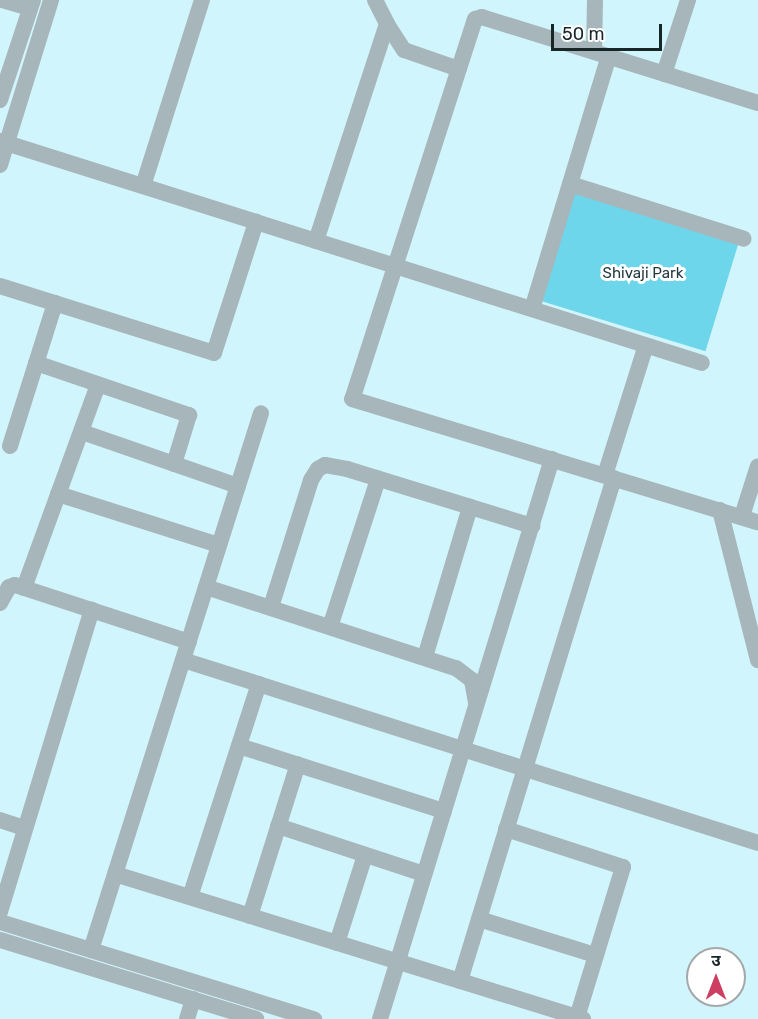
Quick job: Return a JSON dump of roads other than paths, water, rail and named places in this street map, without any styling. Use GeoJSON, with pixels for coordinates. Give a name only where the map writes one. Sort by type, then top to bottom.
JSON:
{"type":"FeatureCollection","features":[{"type":"Feature","properties":{"kind":"street"},"geometry":{"type":"LineString","coordinates":[[0,100],[31,4],[2,0]]}},
{"type":"Feature","properties":{"kind":"street"},"geometry":{"type":"LineString","coordinates":[[0,165],[4,142],[51,0]]}},
{"type":"Feature","properties":{"kind":"street"},"geometry":{"type":"LineString","coordinates":[[143,186],[202,0]]}},
{"type":"Feature","properties":{"kind":"street"},"geometry":{"type":"LineString","coordinates":[[375,0],[404,50],[459,69]]}},
{"type":"Feature","properties":{"kind":"street"},"geometry":{"type":"LineString","coordinates":[[532,309],[570,184],[602,54],[595,0]]}},
{"type":"Feature","properties":{"kind":"street"},"geometry":{"type":"LineString","coordinates":[[664,74],[688,0]]}},
{"type":"Feature","properties":{"kind":"street"},"geometry":{"type":"LineString","coordinates":[[758,103],[482,17],[475,19],[352,399],[758,522]]}},
{"type":"Feature","properties":{"kind":"street"},"geometry":{"type":"LineString","coordinates":[[316,241],[387,24]]}},
{"type":"Feature","properties":{"kind":"street"},"geometry":{"type":"LineString","coordinates":[[4,142],[702,363]]}},
{"type":"Feature","properties":{"kind":"street"},"geometry":{"type":"LineString","coordinates":[[570,184],[744,239]]}},
{"type":"Feature","properties":{"kind":"street"},"geometry":{"type":"LineString","coordinates":[[0,286],[214,353],[256,222]]}},
{"type":"Feature","properties":{"kind":"street"},"geometry":{"type":"LineString","coordinates":[[10,446],[55,303]]}},
{"type":"Feature","properties":{"kind":"street"},"geometry":{"type":"LineString","coordinates":[[460,981],[525,768],[646,345]]}},
{"type":"Feature","properties":{"kind":"street"},"geometry":{"type":"LineString","coordinates":[[36,363],[189,415],[174,464]]}},
{"type":"Feature","properties":{"kind":"street"},"geometry":{"type":"LineString","coordinates":[[24,588],[98,385]]}},
{"type":"Feature","properties":{"kind":"street"},"geometry":{"type":"LineString","coordinates":[[91,950],[261,413]]}},
{"type":"Feature","properties":{"kind":"street"},"geometry":{"type":"LineString","coordinates":[[82,432],[238,486]]}},
{"type":"Feature","properties":{"kind":"street"},"geometry":{"type":"LineString","coordinates":[[380,1019],[552,459]]}},
{"type":"Feature","properties":{"kind":"street"},"geometry":{"type":"LineString","coordinates":[[271,607],[311,480],[318,468],[331,464],[532,526]]}},
{"type":"Feature","properties":{"kind":"street"},"geometry":{"type":"LineString","coordinates":[[742,516],[758,466]]}},
{"type":"Feature","properties":{"kind":"street"},"geometry":{"type":"LineString","coordinates":[[330,627],[378,479]]}},
{"type":"Feature","properties":{"kind":"street"},"geometry":{"type":"LineString","coordinates":[[58,494],[219,545]]}},
{"type":"Feature","properties":{"kind":"street"},"geometry":{"type":"LineString","coordinates":[[425,657],[470,507]]}},
{"type":"Feature","properties":{"kind":"street"},"geometry":{"type":"LineString","coordinates":[[720,510],[758,660]]}},
{"type":"Feature","properties":{"kind":"street"},"geometry":{"type":"LineString","coordinates":[[0,603],[10,585],[189,642]]}},
{"type":"Feature","properties":{"kind":"street"},"geometry":{"type":"LineString","coordinates":[[206,587],[425,657],[468,675],[474,687],[476,707]]}},
{"type":"Feature","properties":{"kind":"street"},"geometry":{"type":"LineString","coordinates":[[0,912],[92,610]]}},
{"type":"Feature","properties":{"kind":"street"},"geometry":{"type":"LineString","coordinates":[[183,660],[758,843]]}},
{"type":"Feature","properties":{"kind":"street"},"geometry":{"type":"LineString","coordinates":[[190,897],[259,684]]}},
{"type":"Feature","properties":{"kind":"street"},"geometry":{"type":"LineString","coordinates":[[239,746],[444,811]]}},
{"type":"Feature","properties":{"kind":"street"},"geometry":{"type":"LineString","coordinates":[[250,915],[298,764]]}},
{"type":"Feature","properties":{"kind":"street"},"geometry":{"type":"LineString","coordinates":[[0,820],[26,828]]}},
{"type":"Feature","properties":{"kind":"street"},"geometry":{"type":"LineString","coordinates":[[278,826],[424,874]]}},
{"type":"Feature","properties":{"kind":"street"},"geometry":{"type":"LineString","coordinates":[[115,874],[580,1018],[595,955],[623,867],[507,829]]}},
{"type":"Feature","properties":{"kind":"street"},"geometry":{"type":"LineString","coordinates":[[337,943],[365,855]]}},
{"type":"Feature","properties":{"kind":"street"},"geometry":{"type":"LineString","coordinates":[[479,919],[595,955]]}},
{"type":"Feature","properties":{"kind":"street"},"geometry":{"type":"LineString","coordinates":[[0,921],[314,1019]]}},
{"type":"Feature","properties":{"kind":"street"},"geometry":{"type":"LineString","coordinates":[[0,940],[256,1019]]}},
{"type":"Feature","properties":{"kind":"street"},"geometry":{"type":"LineString","coordinates":[[187,1019],[193,999]]}},
{"type":"Feature","properties":{"kind":"park label","name":"Shivaji Park"},"geometry":{"type":"Point","coordinates":[643,274]}}]}
